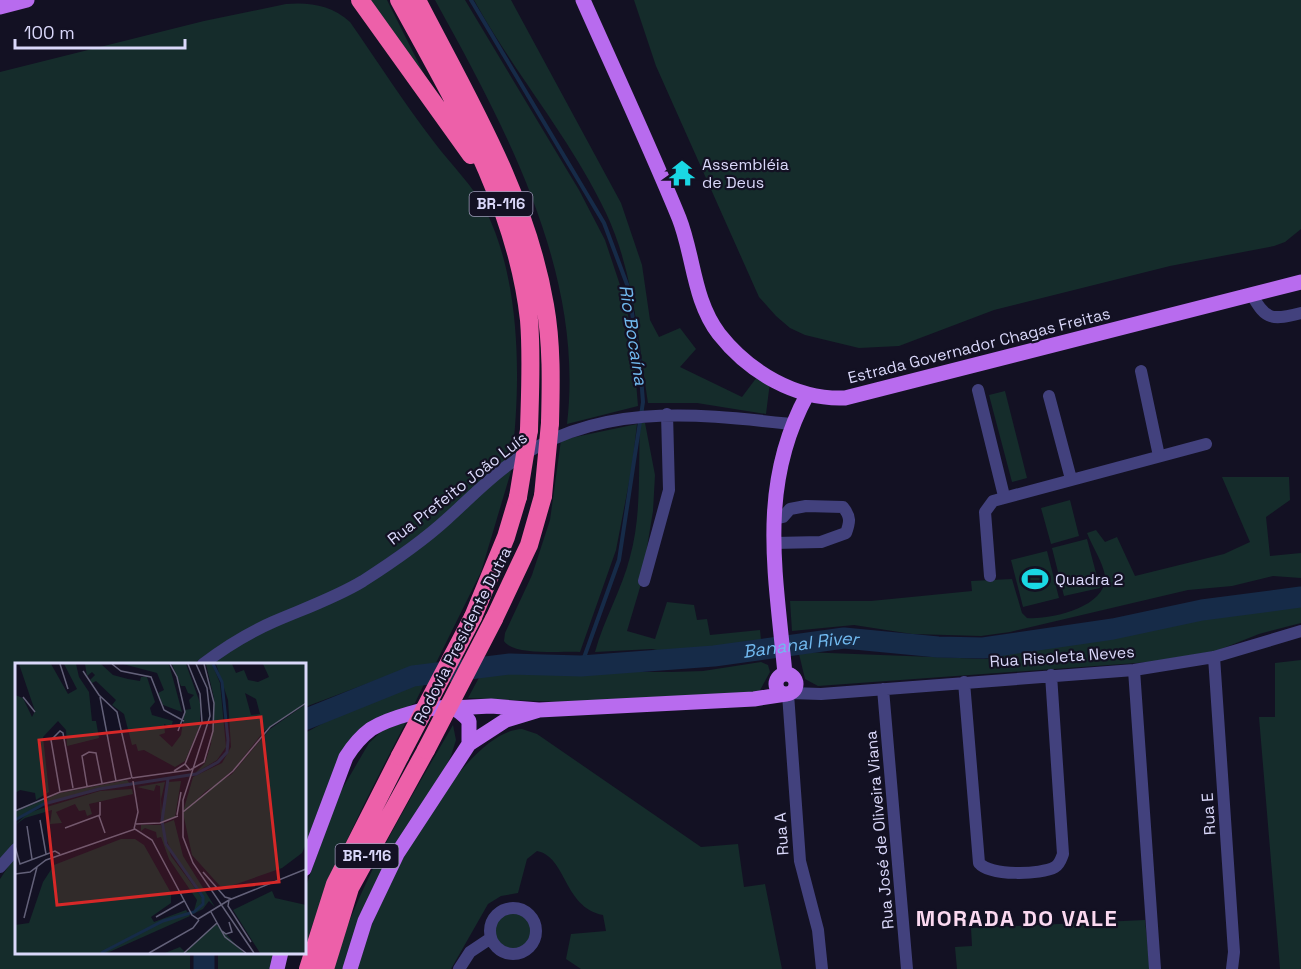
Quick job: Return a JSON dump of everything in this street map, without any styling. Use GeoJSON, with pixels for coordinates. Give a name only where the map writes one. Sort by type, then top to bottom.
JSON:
{"type":"FeatureCollection","features":[{"type":"Feature","properties":{"kind":"highway"},"geometry":{"type":"LineString","coordinates":[[360,0],[496,190]]}},
{"type":"Feature","properties":{"kind":"highway","name":"Rodovia Presidente Dutra"},"geometry":{"type":"LineString","coordinates":[[308,969],[335,884],[473,617],[506,537],[518,497],[529,430],[529,320],[518,265],[496,190],[454,102],[399,0]]}},
{"type":"Feature","properties":{"kind":"highway","name":"Rodovia Presidente Dutra"},"geometry":{"type":"LineString","coordinates":[[325,969],[350,888],[426,750],[494,619],[529,545],[543,496],[550,423],[550,356],[545,306],[526,223],[502,163],[417,0]]}},
{"type":"Feature","properties":{"kind":"main road"},"geometry":{"type":"LineString","coordinates":[[0,7],[27,0]]}},
{"type":"Feature","properties":{"kind":"main road","name":"Estrada Governador Chagas Freitas"},"geometry":{"type":"LineString","coordinates":[[583,0],[680,221],[699,296],[710,320],[728,344],[748,362],[786,387],[807,395],[845,398],[975,380],[1301,282]]}},
{"type":"Feature","properties":{"kind":"main road"},"geometry":{"type":"LineString","coordinates":[[786,685],[774,543],[776,480],[791,424],[807,395]]}},
{"type":"Feature","properties":{"kind":"main road","name":"Rua Risoleta Neves"},"geometry":{"type":"LineString","coordinates":[[306,863],[336,779],[357,741],[377,726],[394,719],[452,708],[491,706],[539,710],[754,699],[786,685]]}},
{"type":"Feature","properties":{"kind":"main road"},"geometry":{"type":"LineString","coordinates":[[452,708],[461,712],[469,721],[469,744]]}},
{"type":"Feature","properties":{"kind":"main road"},"geometry":{"type":"LineString","coordinates":[[350,969],[365,921],[397,854],[469,744],[506,720],[539,710]]}},
{"type":"Feature","properties":{"kind":"main road"},"geometry":{"type":"LineString","coordinates":[[277,969],[280,954]]}},
{"type":"Feature","properties":{"kind":"street"},"geometry":{"type":"LineString","coordinates":[[1252,295],[1260,311],[1267,316],[1301,314]]}},
{"type":"Feature","properties":{"kind":"street"},"geometry":{"type":"LineString","coordinates":[[1141,370],[1159,456]]}},
{"type":"Feature","properties":{"kind":"street"},"geometry":{"type":"LineString","coordinates":[[975,380],[1004,496]]}},
{"type":"Feature","properties":{"kind":"street"},"geometry":{"type":"LineString","coordinates":[[1049,396],[1071,479]]}},
{"type":"Feature","properties":{"kind":"street","name":"Rua Prefeito João Luís"},"geometry":{"type":"LineString","coordinates":[[204,663],[221,650],[270,623],[336,596],[364,580],[446,520],[507,466],[538,445],[569,432],[627,417],[651,414],[791,424]]}},
{"type":"Feature","properties":{"kind":"street"},"geometry":{"type":"LineString","coordinates":[[644,581],[669,490],[667,414]]}},
{"type":"Feature","properties":{"kind":"street"},"geometry":{"type":"LineString","coordinates":[[990,576],[985,509],[993,501],[1004,496],[1206,444]]}},
{"type":"Feature","properties":{"kind":"street"},"geometry":{"type":"LineString","coordinates":[[774,519],[783,517],[790,509],[831,505],[843,507],[849,514],[850,521],[846,533],[832,540],[774,543]]}},
{"type":"Feature","properties":{"kind":"street","name":"Rua Risoleta Neves"},"geometry":{"type":"LineString","coordinates":[[786,685],[821,694],[1134,670],[1214,657],[1301,632]]}},
{"type":"Feature","properties":{"kind":"street","name":"Rua E"},"geometry":{"type":"LineString","coordinates":[[1214,657],[1234,952],[1232,969]]}},
{"type":"Feature","properties":{"kind":"street"},"geometry":{"type":"LineString","coordinates":[[1134,670],[1155,969]]}},
{"type":"Feature","properties":{"kind":"street"},"geometry":{"type":"LineString","coordinates":[[964,682],[979,863],[991,871],[1019,872],[1052,868],[1059,863],[1063,854],[1051,675]]}},
{"type":"Feature","properties":{"kind":"street","name":"Rua A"},"geometry":{"type":"LineString","coordinates":[[786,685],[800,861],[818,930],[822,969]]}},
{"type":"Feature","properties":{"kind":"street","name":"Rua José de Oliveira Viana"},"geometry":{"type":"LineString","coordinates":[[884,689],[907,969]]}},
{"type":"Feature","properties":{"kind":"street"},"geometry":{"type":"LineString","coordinates":[[0,867],[15,850]]}},
{"type":"Feature","properties":{"kind":"street"},"geometry":{"type":"LineString","coordinates":[[459,969],[470,952],[491,938]]}},
{"type":"Feature","properties":{"kind":"green space"},"geometry":{"type":"Polygon","coordinates":[[[367,0],[387,0],[428,82],[367,0]]]}},
{"type":"Feature","properties":{"kind":"green space"},"geometry":{"type":"Polygon","coordinates":[[[435,0],[465,0],[579,190],[605,240],[624,297],[632,334],[638,406],[567,424],[569,368],[564,312],[552,257],[534,203],[512,150],[462,48],[435,0]]]}},
{"type":"Feature","properties":{"kind":"green space"},"geometry":{"type":"Polygon","coordinates":[[[474,0],[511,0],[621,203],[642,265],[650,320],[659,337],[680,328],[696,349],[680,367],[742,397],[757,377],[770,382],[766,414],[697,403],[648,403],[629,282],[606,213],[576,158],[506,53],[474,0]]]}},
{"type":"Feature","properties":{"kind":"green space"},"geometry":{"type":"Polygon","coordinates":[[[634,0],[1301,0],[1301,229],[1285,242],[1274,246],[1170,266],[994,310],[899,346],[859,348],[805,335],[790,328],[759,297],[656,66],[634,0]]]}},
{"type":"Feature","properties":{"kind":"green space"},"geometry":{"type":"Polygon","coordinates":[[[286,4],[320,6],[343,16],[350,22],[412,112],[481,202],[498,239],[512,300],[516,332],[517,397],[512,458],[425,531],[365,574],[338,590],[220,645],[194,663],[15,663],[15,846],[0,862],[0,72],[204,21],[286,4]]]}},
{"type":"Feature","properties":{"kind":"green space"},"geometry":{"type":"Polygon","coordinates":[[[1005,391],[1027,478],[1012,482],[989,395],[1005,391]]]}},
{"type":"Feature","properties":{"kind":"green space"},"geometry":{"type":"Polygon","coordinates":[[[640,423],[645,423],[655,475],[653,511],[641,584],[627,631],[655,639],[667,602],[694,605],[697,620],[707,619],[710,635],[760,630],[761,640],[758,643],[687,656],[652,649],[595,652],[627,569],[634,541],[638,507],[640,423]]]}},
{"type":"Feature","properties":{"kind":"green space"},"geometry":{"type":"Polygon","coordinates":[[[637,424],[632,467],[616,550],[580,652],[528,651],[509,646],[504,641],[505,633],[532,575],[550,520],[561,440],[637,424]]]}},
{"type":"Feature","properties":{"kind":"green space"},"geometry":{"type":"Polygon","coordinates":[[[512,468],[481,572],[435,665],[390,675],[306,707],[306,663],[209,663],[233,647],[338,597],[512,468]]]}},
{"type":"Feature","properties":{"kind":"green space"},"geometry":{"type":"Polygon","coordinates":[[[1222,477],[1289,477],[1290,500],[1266,517],[1270,556],[1301,553],[1301,578],[1273,576],[1232,586],[1188,590],[1010,632],[981,636],[912,634],[854,625],[792,631],[790,601],[871,601],[972,591],[971,581],[1012,579],[1022,613],[1027,618],[1063,614],[1088,603],[1103,587],[1104,571],[1087,533],[1096,530],[1105,542],[1117,537],[1135,576],[1224,554],[1250,542],[1222,477]]]}},
{"type":"Feature","properties":{"kind":"green space"},"geometry":{"type":"Polygon","coordinates":[[[1070,500],[1079,536],[1051,544],[1041,508],[1070,500]]]}},
{"type":"Feature","properties":{"kind":"green space"},"geometry":{"type":"Polygon","coordinates":[[[1087,539],[1100,588],[1064,596],[1052,548],[1087,539]]]}},
{"type":"Feature","properties":{"kind":"green space","name":"Quadra 2"},"geometry":{"type":"Polygon","coordinates":[[[1047,551],[1059,598],[1023,607],[1011,560],[1047,551]]]}},
{"type":"Feature","properties":{"kind":"green space"},"geometry":{"type":"Polygon","coordinates":[[[1301,601],[1301,623],[1259,634],[1216,651],[1150,662],[818,686],[805,679],[799,654],[803,652],[985,659],[1196,613],[1301,601]]]}},
{"type":"Feature","properties":{"kind":"green space"},"geometry":{"type":"Polygon","coordinates":[[[1301,660],[1301,969],[1280,969],[1259,717],[1275,717],[1275,663],[1301,660]]]}},
{"type":"Feature","properties":{"kind":"green space"},"geometry":{"type":"Polygon","coordinates":[[[761,662],[768,665],[770,672],[759,692],[562,702],[468,698],[482,672],[703,671],[761,662]]]}},
{"type":"Feature","properties":{"kind":"green space"},"geometry":{"type":"Polygon","coordinates":[[[427,678],[415,703],[366,728],[306,854],[306,732],[360,703],[427,678]]]}},
{"type":"Feature","properties":{"kind":"green space"},"geometry":{"type":"Polygon","coordinates":[[[406,722],[337,861],[306,945],[306,886],[338,796],[369,743],[383,730],[406,722]]]}},
{"type":"Feature","properties":{"kind":"green space"},"geometry":{"type":"Polygon","coordinates":[[[453,725],[456,740],[451,756],[345,969],[332,969],[343,936],[370,874],[453,725]]]}},
{"type":"Feature","properties":{"kind":"green space"},"geometry":{"type":"Polygon","coordinates":[[[522,729],[537,734],[701,847],[738,844],[744,887],[765,884],[782,969],[581,969],[566,959],[571,934],[606,931],[603,915],[590,910],[580,902],[572,893],[554,862],[547,855],[537,851],[527,859],[518,893],[501,896],[488,904],[451,969],[358,969],[365,942],[398,869],[420,828],[445,791],[471,759],[497,738],[522,729]]]}},
{"type":"Feature","properties":{"kind":"green space"},"geometry":{"type":"Polygon","coordinates":[[[15,856],[15,954],[190,954],[190,969],[0,969],[0,879],[15,856]]]}},
{"type":"Feature","properties":{"kind":"green space"},"geometry":{"type":"Polygon","coordinates":[[[513,911],[521,912],[527,917],[532,923],[532,939],[527,945],[521,950],[513,951],[505,950],[499,945],[494,939],[493,931],[494,923],[499,917],[505,912],[513,911]]]}},
{"type":"Feature","properties":{"kind":"green space"},"geometry":{"type":"Polygon","coordinates":[[[1145,920],[1150,969],[957,969],[955,947],[972,946],[971,928],[1145,920]]]}},
{"type":"Feature","properties":{"kind":"green space"},"geometry":{"type":"Polygon","coordinates":[[[218,954],[276,954],[272,969],[218,969],[218,954]]]}},
{"type":"Feature","properties":{"kind":"waterway","name":"Rio Bocaína"},"geometry":{"type":"LineString","coordinates":[[471,0],[604,223],[628,287],[640,364],[643,402],[619,560],[581,666]]}},
{"type":"Feature","properties":{"kind":"waterway","name":"Bananal River"},"geometry":{"type":"LineString","coordinates":[[306,719],[413,676],[510,664],[581,666],[714,656],[844,638],[938,647],[983,648],[1113,629],[1202,610],[1301,597]]}},
{"type":"Feature","properties":{"kind":"waterway","name":"Bananal River"},"geometry":{"type":"LineString","coordinates":[[204,954],[204,969]]}},
{"type":"Feature","properties":{"kind":"place","name":"Assembléia de Deus"},"geometry":{"type":"Point","coordinates":[682,173]}},
{"type":"Feature","properties":{"kind":"place","name":"Quadra 2"},"geometry":{"type":"Point","coordinates":[1035,579]}},
{"type":"Feature","properties":{"kind":"district","name":"MORADA DO VALE"},"geometry":{"type":"Point","coordinates":[1017,918]}}]}
